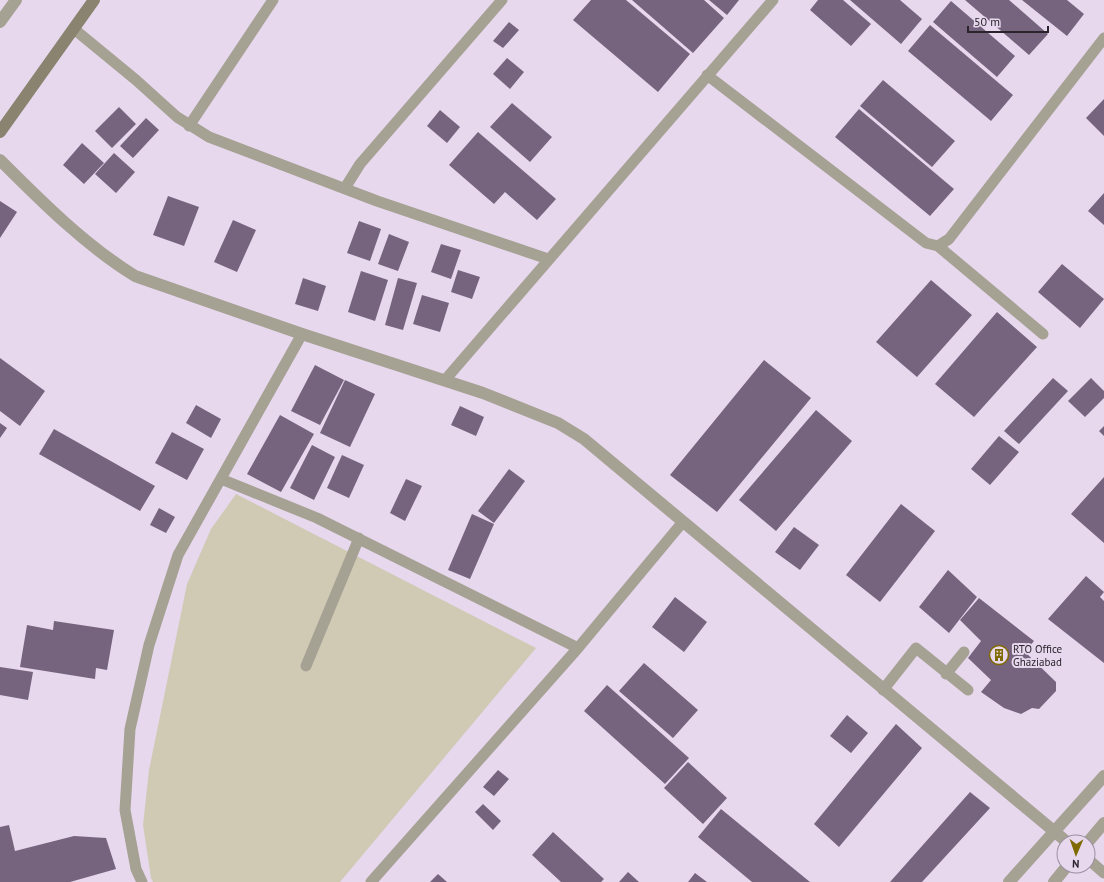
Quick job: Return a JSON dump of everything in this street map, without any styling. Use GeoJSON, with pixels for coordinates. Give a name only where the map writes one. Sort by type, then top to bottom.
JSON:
{"type":"FeatureCollection","features":[{"type":"Feature","properties":{"kind":"main road"},"geometry":{"type":"LineString","coordinates":[[0,132],[94,0]]}},
{"type":"Feature","properties":{"kind":"street"},"geometry":{"type":"LineString","coordinates":[[0,22],[16,0]]}},
{"type":"Feature","properties":{"kind":"street"},"geometry":{"type":"LineString","coordinates":[[189,126],[272,0]]}},
{"type":"Feature","properties":{"kind":"street"},"geometry":{"type":"LineString","coordinates":[[345,188],[360,164],[502,0]]}},
{"type":"Feature","properties":{"kind":"street"},"geometry":{"type":"LineString","coordinates":[[445,380],[773,0]]}},
{"type":"Feature","properties":{"kind":"street"},"geometry":{"type":"LineString","coordinates":[[74,29],[189,126],[226,145],[421,217],[548,259]]}},
{"type":"Feature","properties":{"kind":"street"},"geometry":{"type":"LineString","coordinates":[[938,246],[949,239],[1104,38]]}},
{"type":"Feature","properties":{"kind":"street"},"geometry":{"type":"LineString","coordinates":[[707,75],[926,243],[938,246],[1043,334]]}},
{"type":"Feature","properties":{"kind":"street"},"geometry":{"type":"LineString","coordinates":[[0,160],[56,215],[122,268],[135,276],[302,334],[445,380],[532,411],[558,423],[584,439],[682,523],[1057,834]]}},
{"type":"Feature","properties":{"kind":"street"},"geometry":{"type":"LineString","coordinates":[[142,882],[136,869],[125,810],[130,729],[149,645],[178,555],[302,334]]}},
{"type":"Feature","properties":{"kind":"street"},"geometry":{"type":"LineString","coordinates":[[220,479],[317,518],[578,648]]}},
{"type":"Feature","properties":{"kind":"street"},"geometry":{"type":"LineString","coordinates":[[371,882],[578,648],[682,523]]}},
{"type":"Feature","properties":{"kind":"street"},"geometry":{"type":"LineString","coordinates":[[306,666],[359,538]]}},
{"type":"Feature","properties":{"kind":"street"},"geometry":{"type":"LineString","coordinates":[[883,690],[916,648],[946,674],[968,690]]}},
{"type":"Feature","properties":{"kind":"street"},"geometry":{"type":"LineString","coordinates":[[946,674],[964,652]]}},
{"type":"Feature","properties":{"kind":"street"},"geometry":{"type":"LineString","coordinates":[[1009,882],[1104,776]]}},
{"type":"Feature","properties":{"kind":"street"},"geometry":{"type":"LineString","coordinates":[[1095,834],[1104,823]]}},
{"type":"Feature","properties":{"kind":"street"},"geometry":{"type":"LineString","coordinates":[[1096,866],[1104,873]]}},
{"type":"Feature","properties":{"kind":"street"},"geometry":{"type":"LineString","coordinates":[[1054,882],[1061,874]]}},
{"type":"Feature","properties":{"kind":"shaded area"},"geometry":{"type":"Polygon","coordinates":[[[236,494],[536,648],[340,882],[153,882],[151,878],[143,825],[149,770],[187,584],[211,529],[236,494]]]}},
{"type":"Feature","properties":{"kind":"building"},"geometry":{"type":"Polygon","coordinates":[[[591,0],[626,0],[690,54],[658,92],[573,20],[591,0]]]}},
{"type":"Feature","properties":{"kind":"building"},"geometry":{"type":"Polygon","coordinates":[[[632,0],[704,0],[724,18],[693,53],[632,0]]]}},
{"type":"Feature","properties":{"kind":"building"},"geometry":{"type":"Polygon","coordinates":[[[709,0],[739,0],[727,15],[709,0]]]}},
{"type":"Feature","properties":{"kind":"building"},"geometry":{"type":"Polygon","coordinates":[[[818,0],[843,0],[871,24],[851,46],[810,10],[818,0]]]}},
{"type":"Feature","properties":{"kind":"building"},"geometry":{"type":"Polygon","coordinates":[[[850,0],[900,0],[922,19],[901,44],[850,0]]]}},
{"type":"Feature","properties":{"kind":"building"},"geometry":{"type":"Polygon","coordinates":[[[965,0],[1009,0],[1048,34],[1029,55],[965,0]]]}},
{"type":"Feature","properties":{"kind":"building"},"geometry":{"type":"Polygon","coordinates":[[[1022,0],[1067,0],[1084,14],[1067,36],[1022,0]]]}},
{"type":"Feature","properties":{"kind":"building"},"geometry":{"type":"Polygon","coordinates":[[[951,1],[1015,56],[997,77],[933,22],[951,1]]]}},
{"type":"Feature","properties":{"kind":"building"},"geometry":{"type":"Polygon","coordinates":[[[509,22],[519,30],[503,48],[493,41],[509,22]]]}},
{"type":"Feature","properties":{"kind":"building"},"geometry":{"type":"Polygon","coordinates":[[[930,25],[1013,95],[991,121],[908,51],[930,25]]]}},
{"type":"Feature","properties":{"kind":"building"},"geometry":{"type":"Polygon","coordinates":[[[507,58],[524,72],[510,89],[493,74],[507,58]]]}},
{"type":"Feature","properties":{"kind":"building"},"geometry":{"type":"Polygon","coordinates":[[[883,80],[955,141],[932,167],[860,106],[883,80]]]}},
{"type":"Feature","properties":{"kind":"building"},"geometry":{"type":"Polygon","coordinates":[[[1104,99],[1104,136],[1086,118],[1104,99]]]}},
{"type":"Feature","properties":{"kind":"building"},"geometry":{"type":"Polygon","coordinates":[[[512,103],[552,137],[530,162],[490,127],[512,103]]]}},
{"type":"Feature","properties":{"kind":"building"},"geometry":{"type":"Polygon","coordinates":[[[119,107],[136,124],[112,148],[95,131],[119,107]]]}},
{"type":"Feature","properties":{"kind":"building"},"geometry":{"type":"Polygon","coordinates":[[[859,109],[954,189],[930,216],[835,137],[859,109]]]}},
{"type":"Feature","properties":{"kind":"building"},"geometry":{"type":"Polygon","coordinates":[[[440,110],[460,127],[447,143],[427,126],[440,110]]]}},
{"type":"Feature","properties":{"kind":"building"},"geometry":{"type":"Polygon","coordinates":[[[146,118],[159,130],[133,158],[120,146],[146,118]]]}},
{"type":"Feature","properties":{"kind":"building"},"geometry":{"type":"Polygon","coordinates":[[[478,132],[556,199],[537,220],[505,192],[494,204],[449,165],[478,132]]]}},
{"type":"Feature","properties":{"kind":"building"},"geometry":{"type":"Polygon","coordinates":[[[82,143],[104,163],[84,184],[63,165],[82,143]]]}},
{"type":"Feature","properties":{"kind":"building"},"geometry":{"type":"Polygon","coordinates":[[[114,153],[135,172],[116,193],[95,174],[114,153]]]}},
{"type":"Feature","properties":{"kind":"building"},"geometry":{"type":"Polygon","coordinates":[[[1104,193],[1104,225],[1088,211],[1104,193]]]}},
{"type":"Feature","properties":{"kind":"building"},"geometry":{"type":"Polygon","coordinates":[[[168,196],[199,207],[184,246],[153,235],[168,196]]]}},
{"type":"Feature","properties":{"kind":"building"},"geometry":{"type":"Polygon","coordinates":[[[0,201],[17,212],[0,238],[0,201]]]}},
{"type":"Feature","properties":{"kind":"building"},"geometry":{"type":"Polygon","coordinates":[[[233,220],[256,230],[237,272],[214,262],[233,220]]]}},
{"type":"Feature","properties":{"kind":"building"},"geometry":{"type":"Polygon","coordinates":[[[359,221],[381,229],[370,261],[347,253],[359,221]]]}},
{"type":"Feature","properties":{"kind":"building"},"geometry":{"type":"Polygon","coordinates":[[[389,234],[409,242],[398,271],[378,264],[389,234]]]}},
{"type":"Feature","properties":{"kind":"building"},"geometry":{"type":"Polygon","coordinates":[[[441,244],[461,250],[451,279],[431,272],[441,244]]]}},
{"type":"Feature","properties":{"kind":"building"},"geometry":{"type":"Polygon","coordinates":[[[1062,264],[1104,299],[1080,328],[1038,292],[1062,264]]]}},
{"type":"Feature","properties":{"kind":"building"},"geometry":{"type":"Polygon","coordinates":[[[458,270],[480,277],[472,299],[451,292],[458,270]]]}},
{"type":"Feature","properties":{"kind":"building"},"geometry":{"type":"Polygon","coordinates":[[[361,271],[388,280],[375,321],[348,312],[361,271]]]}},
{"type":"Feature","properties":{"kind":"building"},"geometry":{"type":"Polygon","coordinates":[[[303,278],[326,286],[318,311],[295,304],[303,278]]]}},
{"type":"Feature","properties":{"kind":"building"},"geometry":{"type":"Polygon","coordinates":[[[398,278],[417,283],[403,330],[385,325],[398,278]]]}},
{"type":"Feature","properties":{"kind":"building"},"geometry":{"type":"Polygon","coordinates":[[[931,280],[972,315],[917,377],[876,342],[931,280]]]}},
{"type":"Feature","properties":{"kind":"building"},"geometry":{"type":"Polygon","coordinates":[[[422,295],[449,303],[440,332],[413,324],[422,295]]]}},
{"type":"Feature","properties":{"kind":"building"},"geometry":{"type":"Polygon","coordinates":[[[997,312],[1037,347],[974,417],[935,384],[997,312]]]}},
{"type":"Feature","properties":{"kind":"building"},"geometry":{"type":"Polygon","coordinates":[[[0,358],[45,391],[20,426],[0,411],[0,358]]]}},
{"type":"Feature","properties":{"kind":"building"},"geometry":{"type":"Polygon","coordinates":[[[764,360],[811,398],[717,512],[670,475],[764,360]]]}},
{"type":"Feature","properties":{"kind":"building"},"geometry":{"type":"Polygon","coordinates":[[[315,365],[344,380],[320,425],[291,411],[315,365]]]}},
{"type":"Feature","properties":{"kind":"building"},"geometry":{"type":"Polygon","coordinates":[[[1053,378],[1068,391],[1019,444],[1004,431],[1053,378]]]}},
{"type":"Feature","properties":{"kind":"building"},"geometry":{"type":"Polygon","coordinates":[[[1091,378],[1104,391],[1104,398],[1085,417],[1068,401],[1091,378]]]}},
{"type":"Feature","properties":{"kind":"building"},"geometry":{"type":"Polygon","coordinates":[[[345,380],[375,394],[350,447],[320,433],[345,380]]]}},
{"type":"Feature","properties":{"kind":"building"},"geometry":{"type":"Polygon","coordinates":[[[196,405],[221,419],[211,438],[186,423],[196,405]]]}},
{"type":"Feature","properties":{"kind":"building"},"geometry":{"type":"Polygon","coordinates":[[[460,406],[484,417],[476,436],[451,425],[460,406]]]}},
{"type":"Feature","properties":{"kind":"building"},"geometry":{"type":"Polygon","coordinates":[[[816,410],[852,441],[776,531],[739,500],[816,410]]]}},
{"type":"Feature","properties":{"kind":"building"},"geometry":{"type":"Polygon","coordinates":[[[280,415],[314,434],[281,492],[247,474],[280,415]]]}},
{"type":"Feature","properties":{"kind":"building"},"geometry":{"type":"Polygon","coordinates":[[[0,423],[7,428],[0,438],[0,423]]]}},
{"type":"Feature","properties":{"kind":"building"},"geometry":{"type":"Polygon","coordinates":[[[1104,426],[1104,436],[1099,431],[1104,426]]]}},
{"type":"Feature","properties":{"kind":"building"},"geometry":{"type":"Polygon","coordinates":[[[54,429],[155,486],[140,511],[39,454],[54,429]]]}},
{"type":"Feature","properties":{"kind":"building"},"geometry":{"type":"Polygon","coordinates":[[[172,432],[204,449],[187,480],[155,463],[172,432]]]}},
{"type":"Feature","properties":{"kind":"building"},"geometry":{"type":"Polygon","coordinates":[[[999,436],[1019,452],[990,485],[971,469],[999,436]]]}},
{"type":"Feature","properties":{"kind":"building"},"geometry":{"type":"Polygon","coordinates":[[[312,445],[335,457],[314,500],[290,488],[312,445]]]}},
{"type":"Feature","properties":{"kind":"building"},"geometry":{"type":"Polygon","coordinates":[[[342,455],[364,465],[349,498],[327,488],[342,455]]]}},
{"type":"Feature","properties":{"kind":"building"},"geometry":{"type":"Polygon","coordinates":[[[509,469],[525,481],[494,523],[478,511],[509,469]]]}},
{"type":"Feature","properties":{"kind":"building"},"geometry":{"type":"Polygon","coordinates":[[[1104,477],[1104,543],[1071,514],[1104,477]]]}},
{"type":"Feature","properties":{"kind":"building"},"geometry":{"type":"Polygon","coordinates":[[[406,479],[422,486],[405,521],[390,513],[406,479]]]}},
{"type":"Feature","properties":{"kind":"building"},"geometry":{"type":"Polygon","coordinates":[[[901,504],[935,531],[880,602],[846,575],[901,504]]]}},
{"type":"Feature","properties":{"kind":"building"},"geometry":{"type":"Polygon","coordinates":[[[159,508],[175,517],[166,533],[150,525],[159,508]]]}},
{"type":"Feature","properties":{"kind":"building"},"geometry":{"type":"Polygon","coordinates":[[[472,514],[494,524],[470,579],[448,570],[472,514]]]}},
{"type":"Feature","properties":{"kind":"building"},"geometry":{"type":"Polygon","coordinates":[[[794,527],[819,545],[800,570],[775,552],[794,527]]]}},
{"type":"Feature","properties":{"kind":"building"},"geometry":{"type":"Polygon","coordinates":[[[948,570],[977,597],[949,633],[919,607],[948,570]]]}},
{"type":"Feature","properties":{"kind":"building"},"geometry":{"type":"Polygon","coordinates":[[[1086,576],[1104,592],[1100,597],[1104,601],[1104,663],[1048,619],[1086,576]]]}},
{"type":"Feature","properties":{"kind":"building"},"geometry":{"type":"Polygon","coordinates":[[[675,597],[707,622],[684,652],[652,627],[675,597]]]}},
{"type":"Feature","properties":{"kind":"building","name":"RTO Office Ghaziabad"},"geometry":{"type":"Polygon","coordinates":[[[979,598],[1034,641],[1025,652],[1056,682],[1056,691],[1039,709],[1032,708],[1021,714],[1004,708],[981,692],[991,680],[968,658],[981,641],[960,620],[979,598]]]}},
{"type":"Feature","properties":{"kind":"building"},"geometry":{"type":"Polygon","coordinates":[[[54,621],[114,630],[107,670],[96,668],[95,679],[20,667],[27,625],[53,630],[54,621]]]}},
{"type":"Feature","properties":{"kind":"building"},"geometry":{"type":"Polygon","coordinates":[[[644,663],[698,710],[673,738],[619,691],[644,663]]]}},
{"type":"Feature","properties":{"kind":"building"},"geometry":{"type":"Polygon","coordinates":[[[0,667],[33,672],[28,700],[0,695],[0,667]]]}},
{"type":"Feature","properties":{"kind":"building"},"geometry":{"type":"Polygon","coordinates":[[[607,685],[689,758],[665,784],[584,711],[607,685]]]}},
{"type":"Feature","properties":{"kind":"building"},"geometry":{"type":"Polygon","coordinates":[[[847,715],[868,733],[851,753],[830,736],[847,715]]]}},
{"type":"Feature","properties":{"kind":"building"},"geometry":{"type":"Polygon","coordinates":[[[896,724],[922,748],[839,847],[814,824],[896,724]]]}},
{"type":"Feature","properties":{"kind":"building"},"geometry":{"type":"Polygon","coordinates":[[[688,762],[727,798],[703,824],[664,788],[688,762]]]}},
{"type":"Feature","properties":{"kind":"building"},"geometry":{"type":"Polygon","coordinates":[[[498,770],[509,779],[494,796],[483,787],[498,770]]]}},
{"type":"Feature","properties":{"kind":"building"},"geometry":{"type":"Polygon","coordinates":[[[970,792],[990,808],[922,882],[890,882],[970,792]]]}},
{"type":"Feature","properties":{"kind":"building"},"geometry":{"type":"Polygon","coordinates":[[[483,804],[501,821],[493,830],[475,812],[483,804]]]}},
{"type":"Feature","properties":{"kind":"building"},"geometry":{"type":"Polygon","coordinates":[[[721,809],[810,882],[752,882],[698,837],[721,809]]]}},
{"type":"Feature","properties":{"kind":"building"},"geometry":{"type":"Polygon","coordinates":[[[9,825],[15,851],[74,836],[106,838],[116,869],[70,882],[0,882],[0,827],[9,825]]]}},
{"type":"Feature","properties":{"kind":"building"},"geometry":{"type":"Polygon","coordinates":[[[553,832],[604,879],[601,882],[561,882],[532,855],[553,832]]]}},
{"type":"Feature","properties":{"kind":"building"},"geometry":{"type":"Polygon","coordinates":[[[628,872],[639,882],[619,882],[628,872]]]}},
{"type":"Feature","properties":{"kind":"building"},"geometry":{"type":"Polygon","coordinates":[[[695,873],[707,882],[688,882],[695,873]]]}},
{"type":"Feature","properties":{"kind":"building"},"geometry":{"type":"Polygon","coordinates":[[[438,874],[447,882],[430,882],[438,874]]]}},
{"type":"Feature","properties":{"kind":"place","name":"RTO Office Ghaziabad"},"geometry":{"type":"Point","coordinates":[999,655]}}]}
